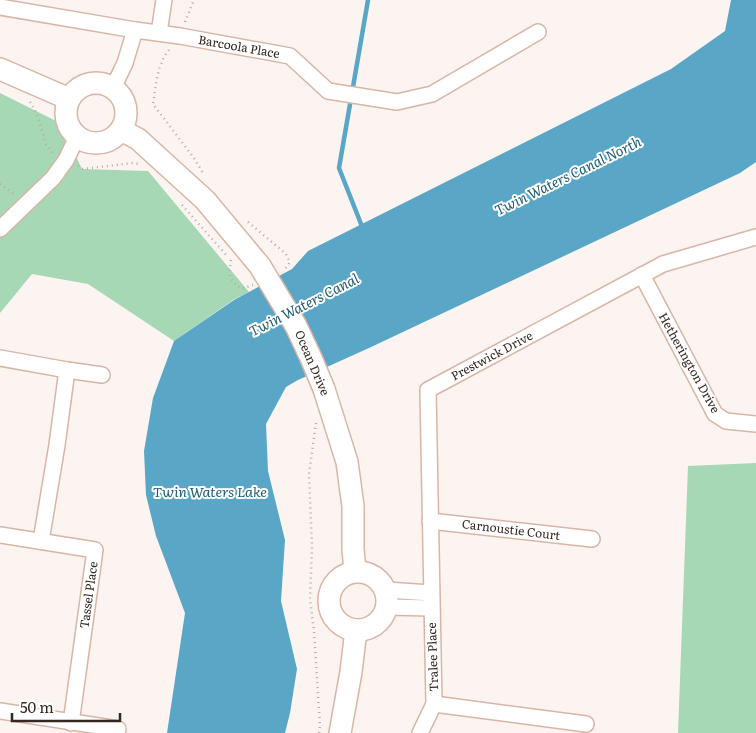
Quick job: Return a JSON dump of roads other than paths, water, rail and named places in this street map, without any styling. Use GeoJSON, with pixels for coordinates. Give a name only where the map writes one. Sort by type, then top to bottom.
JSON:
{"type":"FeatureCollection","features":[{"type":"Feature","properties":{"kind":"street"},"geometry":{"type":"LineString","coordinates":[[159,33],[164,0]]}},
{"type":"Feature","properties":{"kind":"street","name":"Barcoola Place"},"geometry":{"type":"LineString","coordinates":[[0,7],[290,56],[328,91],[397,102],[432,94],[538,32]]}},
{"type":"Feature","properties":{"kind":"street"},"geometry":{"type":"LineString","coordinates":[[113,88],[125,63],[135,30]]}},
{"type":"Feature","properties":{"kind":"street"},"geometry":{"type":"LineString","coordinates":[[0,70],[69,100]]}},
{"type":"Feature","properties":{"kind":"street"},"geometry":{"type":"LineString","coordinates":[[93,83],[104,84],[120,94],[127,112],[126,122],[114,138],[96,144],[86,142],[77,137],[70,129],[66,110],[69,100],[75,91],[84,85],[93,83]]}},
{"type":"Feature","properties":{"kind":"street","name":"Ocean Drive"},"geometry":{"type":"LineString","coordinates":[[121,130],[138,139],[205,200],[265,274],[296,326],[324,390],[347,462],[353,506],[353,548],[356,571]]}},
{"type":"Feature","properties":{"kind":"street"},"geometry":{"type":"LineString","coordinates":[[0,229],[53,178],[66,160],[77,137]]}},
{"type":"Feature","properties":{"kind":"street","name":"Prestwick Drive"},"geometry":{"type":"LineString","coordinates":[[431,608],[428,390],[663,264],[756,237]]}},
{"type":"Feature","properties":{"kind":"street","name":"Hetherington Drive"},"geometry":{"type":"LineString","coordinates":[[642,275],[715,414],[726,421],[756,424]]}},
{"type":"Feature","properties":{"kind":"street"},"geometry":{"type":"LineString","coordinates":[[0,358],[102,375]]}},
{"type":"Feature","properties":{"kind":"street"},"geometry":{"type":"LineString","coordinates":[[41,541],[67,370]]}},
{"type":"Feature","properties":{"kind":"street","name":"Carnoustie Court"},"geometry":{"type":"LineString","coordinates":[[430,521],[592,540]]}},
{"type":"Feature","properties":{"kind":"street","name":"Tassel Place"},"geometry":{"type":"LineString","coordinates":[[0,536],[95,550],[71,723]]}},
{"type":"Feature","properties":{"kind":"street"},"geometry":{"type":"LineString","coordinates":[[356,571],[365,572],[381,582],[387,598],[385,614],[376,625],[363,630],[346,628],[338,623],[332,615],[329,606],[329,596],[332,587],[338,579],[356,571]]}},
{"type":"Feature","properties":{"kind":"street"},"geometry":{"type":"LineString","coordinates":[[387,598],[431,593]]}},
{"type":"Feature","properties":{"kind":"street"},"geometry":{"type":"LineString","coordinates":[[387,598],[431,608]]}},
{"type":"Feature","properties":{"kind":"street","name":"Tralee Place"},"geometry":{"type":"LineString","coordinates":[[420,733],[434,704],[431,608]]}},
{"type":"Feature","properties":{"kind":"street"},"geometry":{"type":"LineString","coordinates":[[340,733],[351,672],[356,630]]}},
{"type":"Feature","properties":{"kind":"street"},"geometry":{"type":"LineString","coordinates":[[434,704],[586,724]]}},
{"type":"Feature","properties":{"kind":"street"},"geometry":{"type":"LineString","coordinates":[[0,711],[118,729]]}},
{"type":"Feature","properties":{"kind":"water","name":"Twin Waters Lake"},"geometry":{"type":"Polygon","coordinates":[[[731,0],[756,0],[756,162],[740,173],[286,387],[266,424],[268,471],[285,540],[281,601],[297,669],[285,733],[167,733],[185,613],[156,536],[146,495],[144,451],[153,398],[174,341],[234,300],[292,269],[308,251],[671,69],[725,31],[731,0]]]}},
{"type":"Feature","properties":{"kind":"waterway"},"geometry":{"type":"LineString","coordinates":[[363,229],[339,168],[368,0]]}},
{"type":"Feature","properties":{"kind":"water label","name":"Twin Waters Canal North"},"geometry":{"type":"Point","coordinates":[568,176]}},
{"type":"Feature","properties":{"kind":"water label","name":"Twin Waters Canal"},"geometry":{"type":"Point","coordinates":[304,305]}}]}
